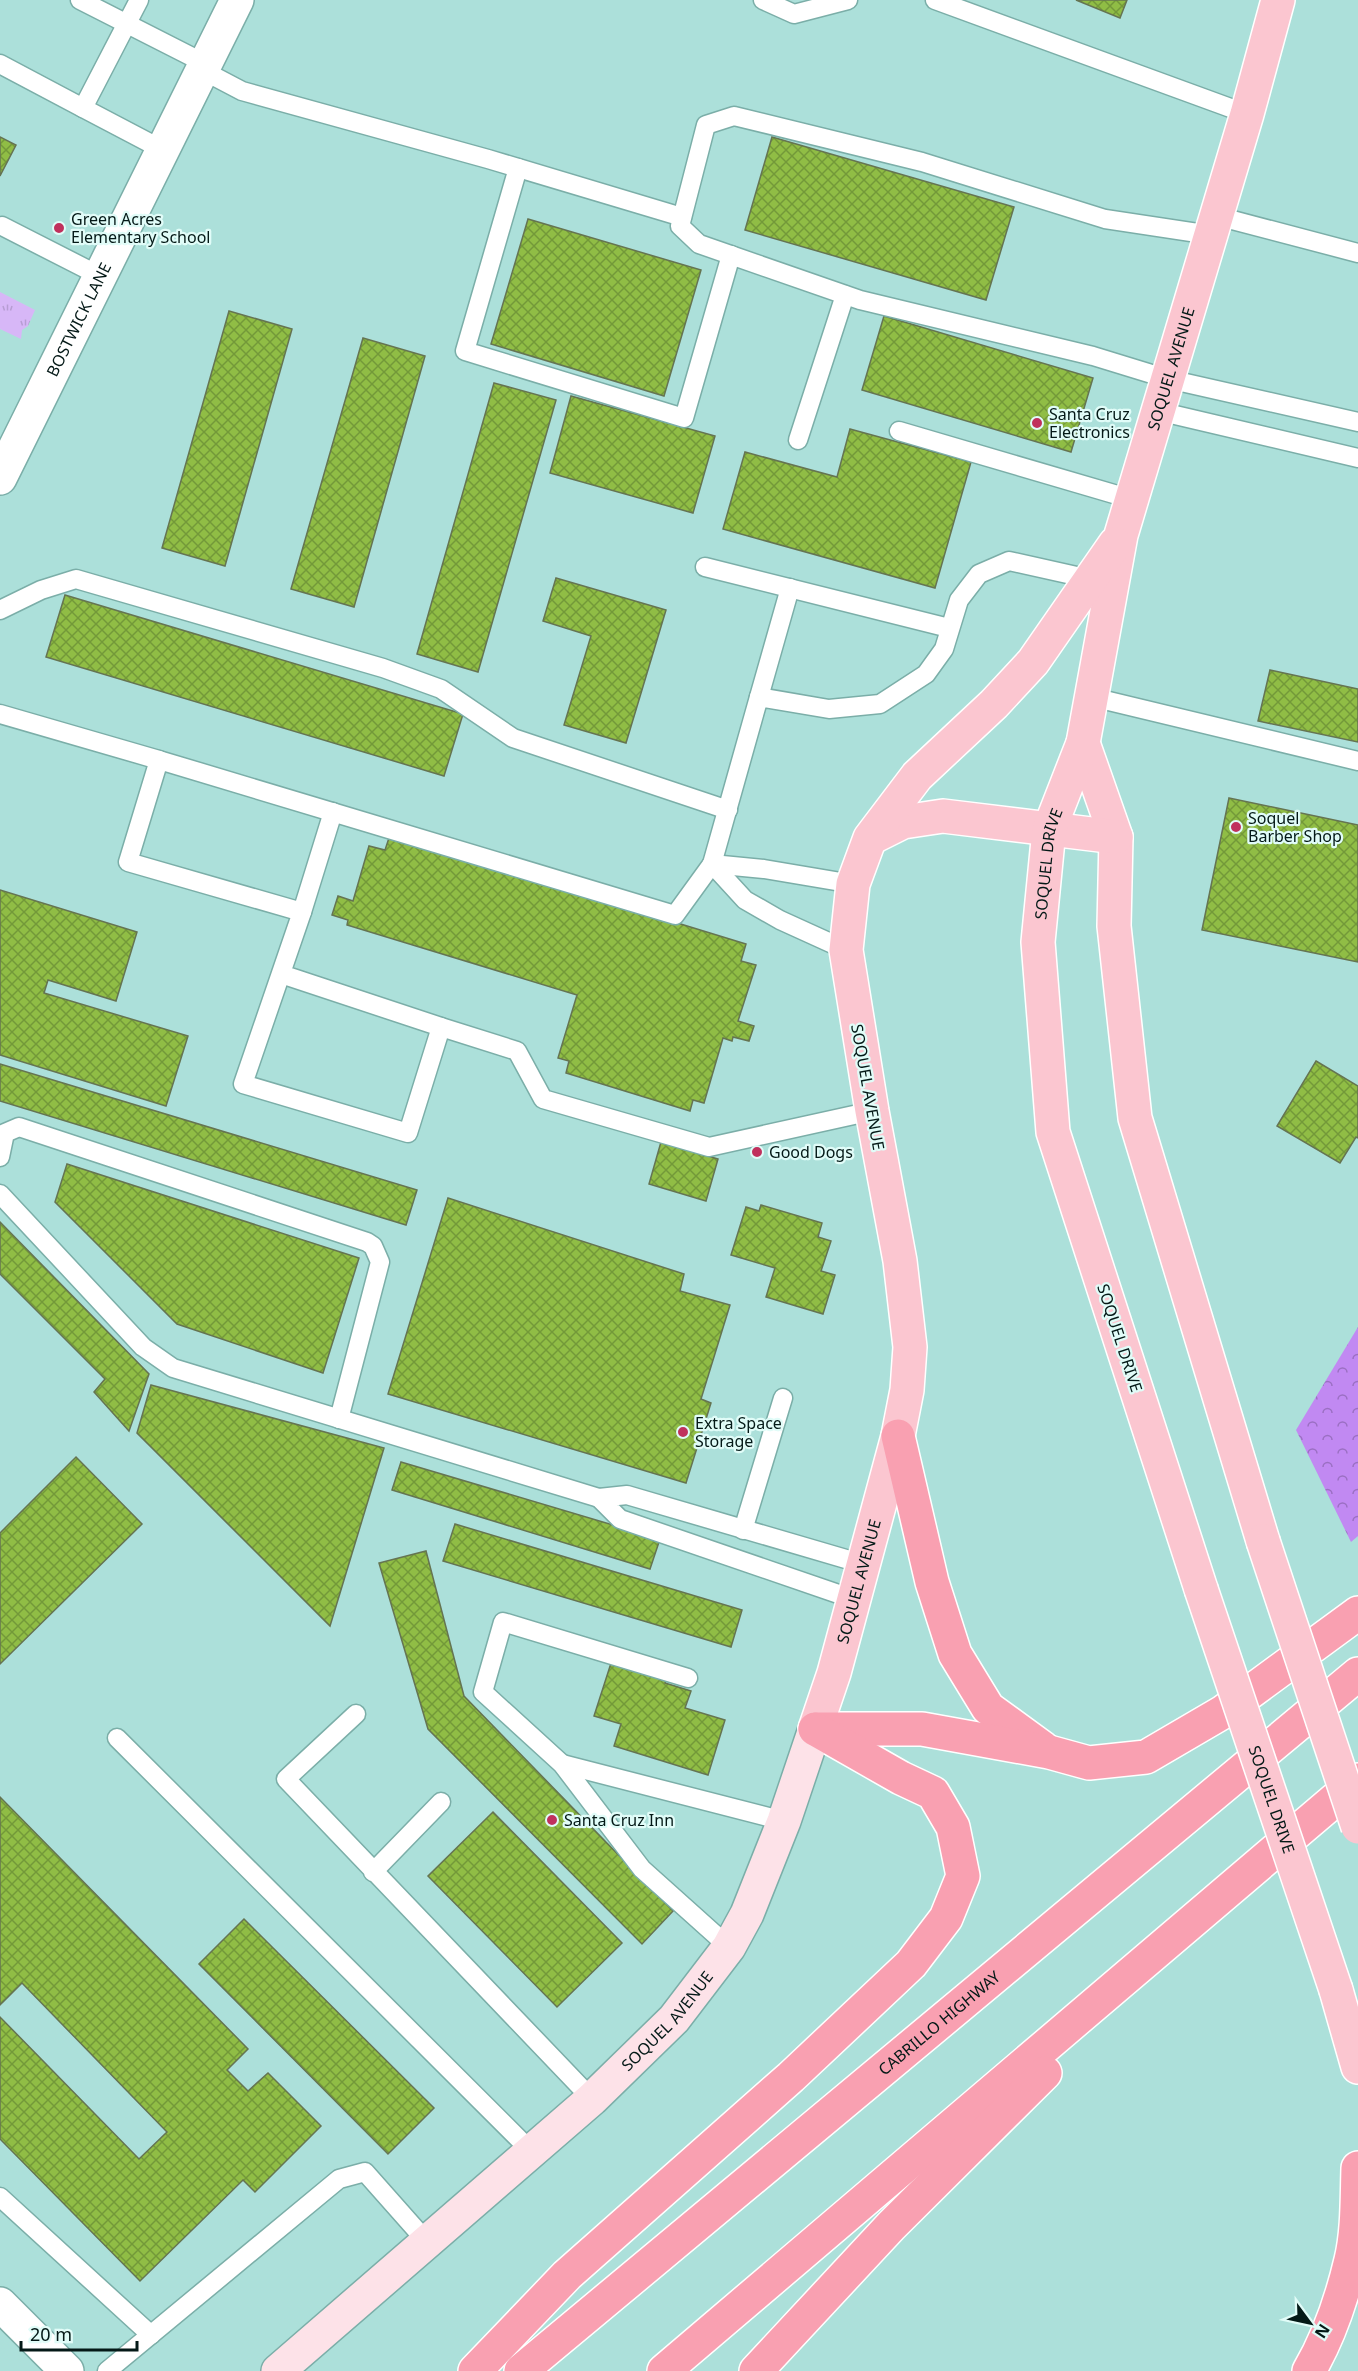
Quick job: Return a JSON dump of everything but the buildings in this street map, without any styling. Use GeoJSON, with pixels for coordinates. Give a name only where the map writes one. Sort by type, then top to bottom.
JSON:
{"type":"FeatureCollection","features":[{"type":"Feature","properties":{"kind":"highway"},"geometry":{"type":"LineString","coordinates":[[898,1436],[932,1582],[955,1654],[988,1708],[1049,1752]]}},
{"type":"Feature","properties":{"kind":"highway"},"geometry":{"type":"LineString","coordinates":[[815,1730],[922,1729],[1049,1752],[1089,1763],[1146,1757],[1223,1712],[1358,1613]]}},
{"type":"Feature","properties":{"kind":"highway","name":"CABRILLO HIGHWAY"},"geometry":{"type":"LineString","coordinates":[[521,2371],[1358,1674]]}},
{"type":"Feature","properties":{"kind":"highway"},"geometry":{"type":"LineString","coordinates":[[475,2371],[567,2275],[791,2077],[911,1965],[946,1918],[963,1876],[953,1827],[933,1793],[901,1778],[815,1730]]}},
{"type":"Feature","properties":{"kind":"highway"},"geometry":{"type":"LineString","coordinates":[[664,2371],[1358,1780]]}},
{"type":"Feature","properties":{"kind":"highway"},"geometry":{"type":"LineString","coordinates":[[756,2371],[891,2226],[1216,1902]]}},
{"type":"Feature","properties":{"kind":"highway"},"geometry":{"type":"LineString","coordinates":[[1309,2371],[1319,2355],[1335,2316],[1352,2258],[1358,2168]]}},
{"type":"Feature","properties":{"kind":"main road","name":"SOQUEL AVENUE"},"geometry":{"type":"LineString","coordinates":[[1083,742],[1121,535],[1247,114],[1278,0]]}},
{"type":"Feature","properties":{"kind":"main road","name":"SOQUEL AVENUE"},"geometry":{"type":"LineString","coordinates":[[278,2371],[592,2100],[675,2019],[729,1947],[747,1914],[784,1821],[834,1672],[898,1436],[907,1390],[910,1347],[900,1261],[846,950],[852,884],[870,838],[917,776],[994,704],[1033,662],[1121,535]]}},
{"type":"Feature","properties":{"kind":"main road"},"geometry":{"type":"LineString","coordinates":[[1083,742],[1116,837],[1114,926],[1136,1118],[1263,1541],[1358,1827]]}},
{"type":"Feature","properties":{"kind":"main road","name":"SOQUEL DRIVE"},"geometry":{"type":"LineString","coordinates":[[1083,742],[1049,830],[1038,942],[1053,1132],[1201,1589],[1336,1990],[1358,2067]]}},
{"type":"Feature","properties":{"kind":"main road"},"geometry":{"type":"LineString","coordinates":[[870,838],[903,822],[943,816],[1116,837]]}},
{"type":"Feature","properties":{"kind":"street","name":"BOSTWICK LANE"},"geometry":{"type":"LineString","coordinates":[[0,478],[237,0]]}},
{"type":"Feature","properties":{"kind":"street"},"geometry":{"type":"LineString","coordinates":[[0,2304],[67,2371]]}},
{"type":"Feature","properties":{"kind":"lane"},"geometry":{"type":"LineString","coordinates":[[80,0],[204,67],[242,91],[518,168],[682,217]]}},
{"type":"Feature","properties":{"kind":"lane"},"geometry":{"type":"LineString","coordinates":[[83,108],[139,0]]}},
{"type":"Feature","properties":{"kind":"lane"},"geometry":{"type":"LineString","coordinates":[[763,0],[794,14],[848,0]]}},
{"type":"Feature","properties":{"kind":"lane"},"geometry":{"type":"LineString","coordinates":[[935,0],[1247,114]]}},
{"type":"Feature","properties":{"kind":"lane"},"geometry":{"type":"LineString","coordinates":[[0,64],[163,150]]}},
{"type":"Feature","properties":{"kind":"lane"},"geometry":{"type":"LineString","coordinates":[[1358,253],[1214,226],[1105,219],[922,162],[734,116],[706,125],[680,226],[699,244],[845,295],[1092,356],[1168,379],[1358,422]]}},
{"type":"Feature","properties":{"kind":"lane"},"geometry":{"type":"LineString","coordinates":[[518,168],[465,351],[684,418],[730,255]]}},
{"type":"Feature","properties":{"kind":"lane"},"geometry":{"type":"LineString","coordinates":[[2,226],[100,276]]}},
{"type":"Feature","properties":{"kind":"lane"},"geometry":{"type":"LineString","coordinates":[[798,440],[845,295]]}},
{"type":"Feature","properties":{"kind":"lane"},"geometry":{"type":"LineString","coordinates":[[1158,411],[1358,458]]}},
{"type":"Feature","properties":{"kind":"lane"},"geometry":{"type":"LineString","coordinates":[[900,431],[1131,499]]}},
{"type":"Feature","properties":{"kind":"lane"},"geometry":{"type":"LineString","coordinates":[[759,697],[829,709],[880,704],[926,674],[944,650],[959,600],[979,574],[1009,561],[1090,579]]}},
{"type":"Feature","properties":{"kind":"lane"},"geometry":{"type":"LineString","coordinates":[[705,567],[949,628]]}},
{"type":"Feature","properties":{"kind":"lane"},"geometry":{"type":"LineString","coordinates":[[0,610],[41,590],[76,579],[383,668],[441,689],[513,738],[728,810]]}},
{"type":"Feature","properties":{"kind":"lane"},"geometry":{"type":"LineString","coordinates":[[0,714],[675,915],[712,864],[790,588]]}},
{"type":"Feature","properties":{"kind":"lane"},"geometry":{"type":"LineString","coordinates":[[1092,697],[1358,761]]}},
{"type":"Feature","properties":{"kind":"lane"},"geometry":{"type":"LineString","coordinates":[[159,760],[128,862],[302,912]]}},
{"type":"Feature","properties":{"kind":"lane"},"geometry":{"type":"LineString","coordinates":[[333,812],[302,912],[243,1084],[408,1133],[441,1027]]}},
{"type":"Feature","properties":{"kind":"lane"},"geometry":{"type":"LineString","coordinates":[[712,864],[764,868],[852,884]]}},
{"type":"Feature","properties":{"kind":"lane"},"geometry":{"type":"LineString","coordinates":[[712,864],[745,900],[780,920],[846,950]]}},
{"type":"Feature","properties":{"kind":"lane"},"geometry":{"type":"LineString","coordinates":[[281,974],[517,1051],[543,1099],[709,1148],[872,1110]]}},
{"type":"Feature","properties":{"kind":"lane"},"geometry":{"type":"LineString","coordinates":[[0,1157],[5,1133],[19,1127],[367,1242],[373,1246],[380,1262],[339,1419]]}},
{"type":"Feature","properties":{"kind":"lane"},"geometry":{"type":"LineString","coordinates":[[0,1194],[143,1347],[158,1360],[174,1368],[599,1498],[627,1495],[863,1564]]}},
{"type":"Feature","properties":{"kind":"lane"},"geometry":{"type":"LineString","coordinates":[[743,1530],[783,1398]]}},
{"type":"Feature","properties":{"kind":"lane"},"geometry":{"type":"LineString","coordinates":[[599,1498],[620,1519],[853,1599]]}},
{"type":"Feature","properties":{"kind":"lane"},"geometry":{"type":"LineString","coordinates":[[688,1678],[503,1622],[483,1692],[562,1764],[642,1869],[729,1947]]}},
{"type":"Feature","properties":{"kind":"lane"},"geometry":{"type":"LineString","coordinates":[[356,1714],[286,1779],[592,2100]]}},
{"type":"Feature","properties":{"kind":"lane"},"geometry":{"type":"LineString","coordinates":[[117,1738],[531,2151]]}},
{"type":"Feature","properties":{"kind":"lane"},"geometry":{"type":"LineString","coordinates":[[562,1764],[784,1821]]}},
{"type":"Feature","properties":{"kind":"lane"},"geometry":{"type":"LineString","coordinates":[[373,1872],[441,1802]]}},
{"type":"Feature","properties":{"kind":"lane"},"geometry":{"type":"LineString","coordinates":[[107,2371],[339,2179],[365,2172],[427,2242]]}},
{"type":"Feature","properties":{"kind":"lane"},"geometry":{"type":"LineString","coordinates":[[0,2197],[151,2335]]}},
{"type":"Feature","properties":{"kind":"green space"},"geometry":{"type":"Polygon","coordinates":[[[0,292],[35,310],[28,326],[22,330],[21,339],[0,329],[0,292]]]}},
{"type":"Feature","properties":{"kind":"green space"},"geometry":{"type":"Polygon","coordinates":[[[1358,1327],[1358,1536],[1351,1542],[1296,1430],[1358,1327]]]}},
{"type":"Feature","properties":{"kind":"place","name":"Green Acres Elementary School"},"geometry":{"type":"Point","coordinates":[59,228]}},
{"type":"Feature","properties":{"kind":"place","name":"Santa Cruz Electronics"},"geometry":{"type":"Point","coordinates":[1037,423]}},
{"type":"Feature","properties":{"kind":"place","name":"Soquel Barber Shop"},"geometry":{"type":"Point","coordinates":[1236,827]}},
{"type":"Feature","properties":{"kind":"place","name":"Good Dogs"},"geometry":{"type":"Point","coordinates":[757,1152]}},
{"type":"Feature","properties":{"kind":"place","name":"Extra Space Storage"},"geometry":{"type":"Point","coordinates":[683,1432]}},
{"type":"Feature","properties":{"kind":"place","name":"Santa Cruz Inn"},"geometry":{"type":"Point","coordinates":[552,1820]}}]}
